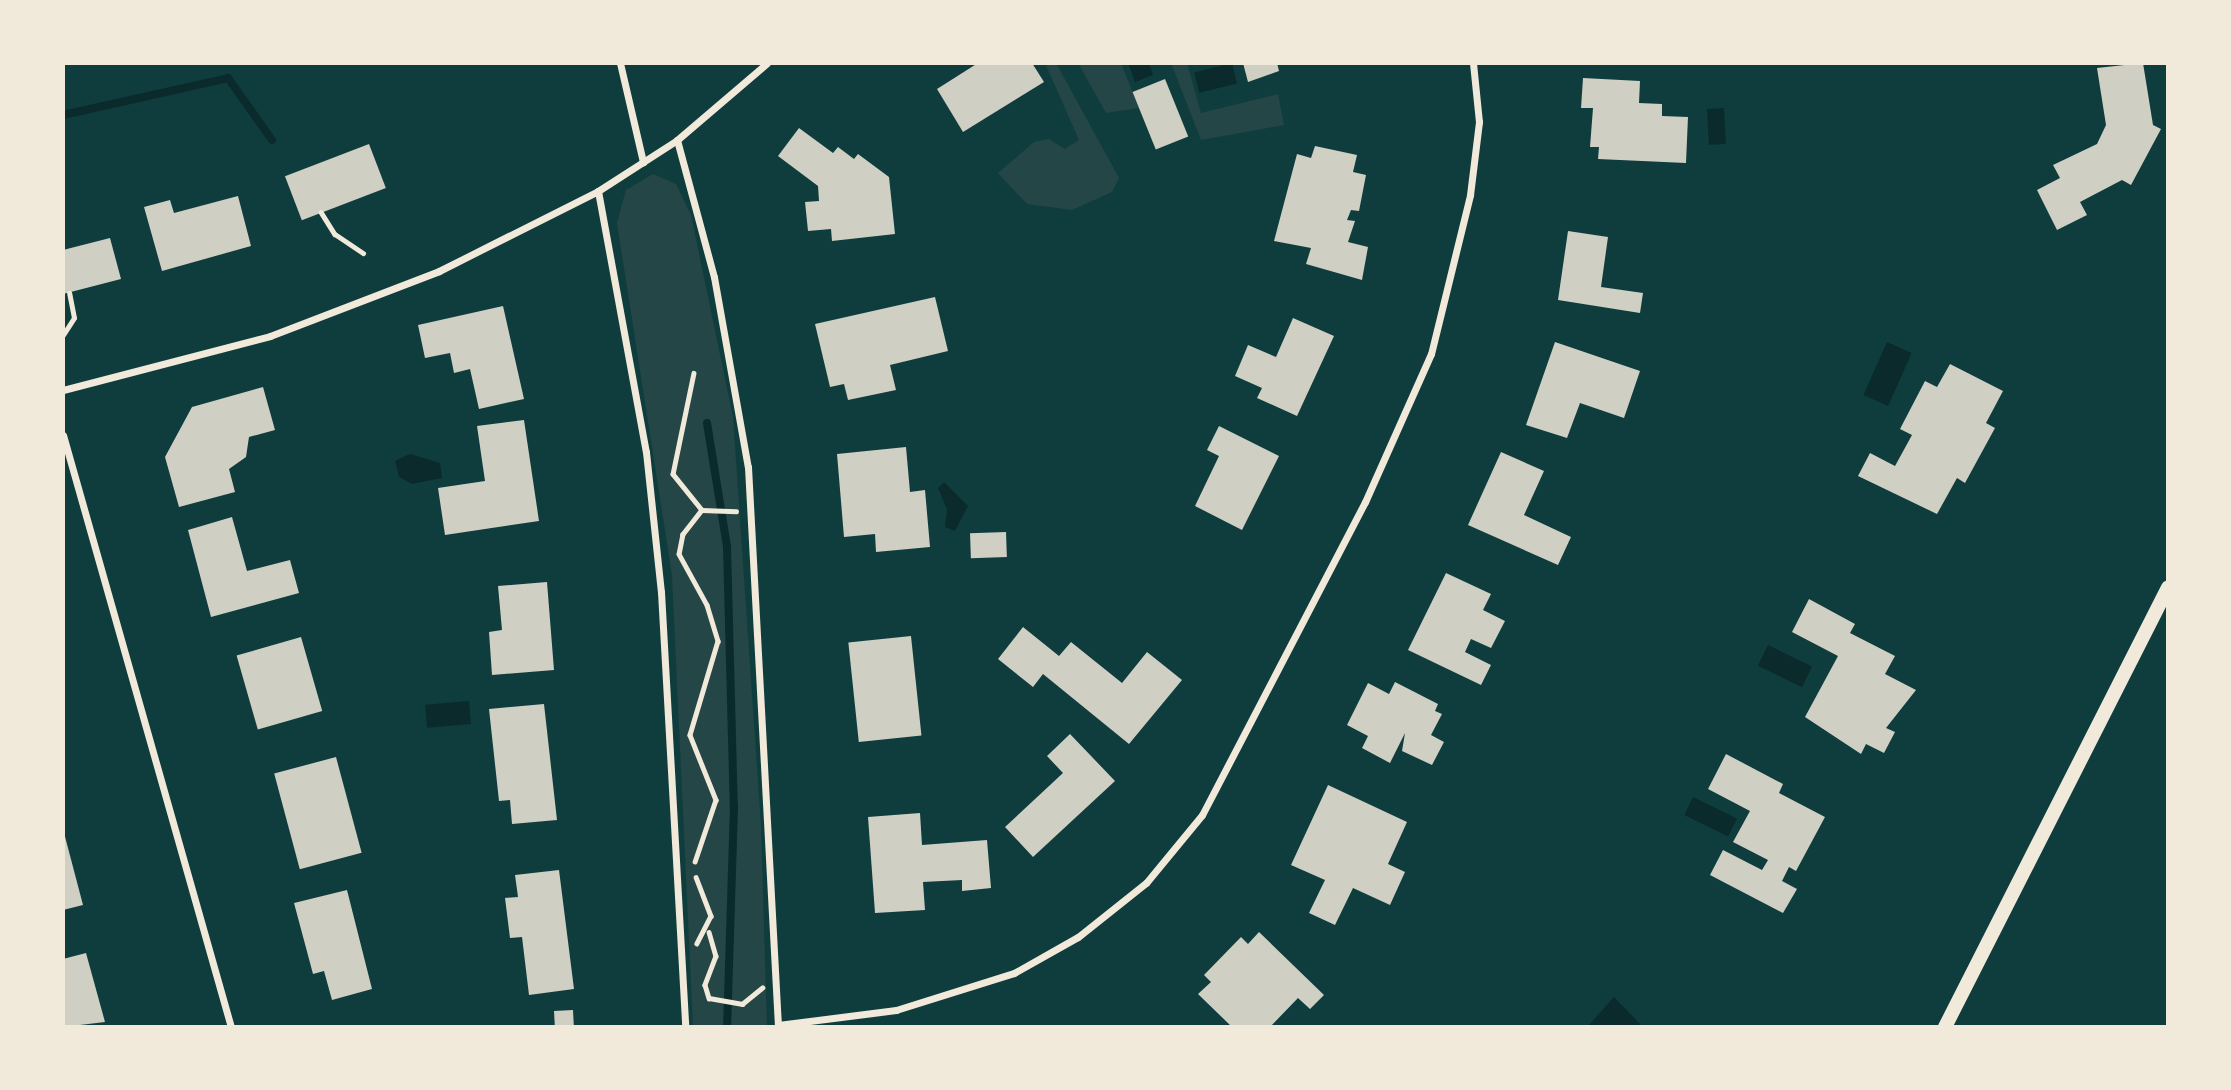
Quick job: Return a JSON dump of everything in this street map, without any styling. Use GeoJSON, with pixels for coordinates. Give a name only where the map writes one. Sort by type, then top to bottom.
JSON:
{"type":"FeatureCollection","features":[{"type":"Feature","properties":{"kind":"main road"},"geometry":{"type":"LineString","coordinates":[[1945,1027],[2168,587]]}},
{"type":"Feature","properties":{"kind":"street"},"geometry":{"type":"LineString","coordinates":[[620,63],[643,162]]}},
{"type":"Feature","properties":{"kind":"street"},"geometry":{"type":"LineString","coordinates":[[63,390],[270,336],[439,271],[598,191],[677,139],[767,63]]}},
{"type":"Feature","properties":{"kind":"street"},"geometry":{"type":"LineString","coordinates":[[677,139],[716,288],[748,467],[778,1026],[896,1010],[1014,973],[1078,937],[1146,883],[1202,815],[1366,502],[1431,354],[1470,195],[1479,122],[1474,63]]}},
{"type":"Feature","properties":{"kind":"street"},"geometry":{"type":"LineString","coordinates":[[598,191],[650,490],[685,1027]]}},
{"type":"Feature","properties":{"kind":"street"},"geometry":{"type":"LineString","coordinates":[[63,435],[231,1027]]}},
{"type":"Feature","properties":{"kind":"path"},"geometry":{"type":"LineString","coordinates":[[321,212],[335,234],[363,253]]}},
{"type":"Feature","properties":{"kind":"path"},"geometry":{"type":"LineString","coordinates":[[63,335],[74,318],[69,293]]}},
{"type":"Feature","properties":{"kind":"path"},"geometry":{"type":"LineString","coordinates":[[694,373],[673,474],[702,510]]}},
{"type":"Feature","properties":{"kind":"path"},"geometry":{"type":"LineString","coordinates":[[702,510],[683,534],[679,554],[707,605],[718,641],[690,735],[716,800],[694,867],[711,916],[708,931],[716,956],[705,985],[718,1003],[738,1004],[754,990],[777,986]]}},
{"type":"Feature","properties":{"kind":"path"},"geometry":{"type":"LineString","coordinates":[[702,510],[736,511]]}},
{"type":"Feature","properties":{"kind":"path"},"geometry":{"type":"LineString","coordinates":[[681,949],[708,931]]}},
{"type":"Feature","properties":{"kind":"shaded area"},"geometry":{"type":"Polygon","coordinates":[[[1045,63],[1056,63],[1119,178],[1112,192],[1072,210],[1027,204],[998,173],[1034,142],[1049,139],[1065,149],[1079,140],[1045,63]]]}},
{"type":"Feature","properties":{"kind":"shaded area"},"geometry":{"type":"Polygon","coordinates":[[[1078,63],[1121,63],[1139,108],[1106,113],[1078,63]]]}},
{"type":"Feature","properties":{"kind":"shaded area"},"geometry":{"type":"Polygon","coordinates":[[[1128,63],[1149,63],[1153,75],[1135,82],[1128,63]]]}},
{"type":"Feature","properties":{"kind":"shaded area"},"geometry":{"type":"Polygon","coordinates":[[[1171,63],[1187,63],[1201,113],[1278,94],[1284,125],[1201,140],[1171,63]]]}},
{"type":"Feature","properties":{"kind":"shaded area"},"geometry":{"type":"Polygon","coordinates":[[[1232,63],[1237,83],[1199,93],[1194,72],[1232,63]]]}},
{"type":"Feature","properties":{"kind":"shaded area"},"geometry":{"type":"Polygon","coordinates":[[[1724,108],[1726,144],[1709,145],[1707,109],[1724,108]]]}},
{"type":"Feature","properties":{"kind":"shaded area"},"geometry":{"type":"Polygon","coordinates":[[[653,174],[676,184],[691,215],[733,417],[761,826],[767,1027],[693,1027],[672,575],[617,223],[626,190],[653,174]]]}},
{"type":"Feature","properties":{"kind":"shaded area"},"geometry":{"type":"Polygon","coordinates":[[[1887,342],[1912,353],[1888,406],[1863,395],[1887,342]]]}},
{"type":"Feature","properties":{"kind":"shaded area"},"geometry":{"type":"Polygon","coordinates":[[[410,454],[440,463],[442,478],[412,484],[399,477],[395,461],[410,454]]]}},
{"type":"Feature","properties":{"kind":"shaded area"},"geometry":{"type":"Polygon","coordinates":[[[944,482],[968,506],[955,531],[945,527],[947,509],[938,488],[944,482]]]}},
{"type":"Feature","properties":{"kind":"shaded area"},"geometry":{"type":"Polygon","coordinates":[[[1768,645],[1812,666],[1802,687],[1758,666],[1768,645]]]}},
{"type":"Feature","properties":{"kind":"shaded area"},"geometry":{"type":"Polygon","coordinates":[[[469,701],[471,724],[427,728],[425,705],[469,701]]]}},
{"type":"Feature","properties":{"kind":"shaded area"},"geometry":{"type":"Polygon","coordinates":[[[1693,797],[1737,818],[1728,836],[1684,815],[1693,797]]]}},
{"type":"Feature","properties":{"kind":"shaded area"},"geometry":{"type":"Polygon","coordinates":[[[1614,997],[1643,1027],[1587,1027],[1614,997]]]}},
{"type":"Feature","properties":{"kind":"building"},"geometry":{"type":"Polygon","coordinates":[[[978,63],[1032,63],[1044,82],[963,132],[937,89],[978,63]]]}},
{"type":"Feature","properties":{"kind":"building"},"geometry":{"type":"Polygon","coordinates":[[[1243,63],[1277,63],[1279,71],[1248,82],[1243,63]]]}},
{"type":"Feature","properties":{"kind":"building"},"geometry":{"type":"Polygon","coordinates":[[[2143,63],[2153,125],[2161,129],[2131,185],[2122,180],[2080,202],[2087,215],[2057,230],[2037,190],[2060,178],[2053,165],[2097,144],[2106,125],[2097,68],[2143,63]]]}},
{"type":"Feature","properties":{"kind":"building"},"geometry":{"type":"Polygon","coordinates":[[[1583,78],[1640,81],[1639,103],[1662,104],[1662,116],[1688,117],[1686,163],[1598,159],[1599,147],[1590,147],[1593,108],[1581,108],[1583,78]]]}},
{"type":"Feature","properties":{"kind":"building"},"geometry":{"type":"Polygon","coordinates":[[[1165,79],[1188,136],[1156,150],[1133,92],[1165,79]]]}},
{"type":"Feature","properties":{"kind":"building"},"geometry":{"type":"Polygon","coordinates":[[[799,128],[833,153],[838,147],[854,159],[858,154],[889,177],[895,234],[832,241],[831,229],[808,231],[805,202],[819,201],[818,186],[778,156],[799,128]]]}},
{"type":"Feature","properties":{"kind":"building"},"geometry":{"type":"Polygon","coordinates":[[[369,144],[386,188],[302,220],[285,176],[369,144]]]}},
{"type":"Feature","properties":{"kind":"building"},"geometry":{"type":"Polygon","coordinates":[[[1315,146],[1357,155],[1353,172],[1366,175],[1359,211],[1351,210],[1347,220],[1355,221],[1348,242],[1368,247],[1362,280],[1306,264],[1311,248],[1274,241],[1297,154],[1311,158],[1315,146]]]}},
{"type":"Feature","properties":{"kind":"building"},"geometry":{"type":"Polygon","coordinates":[[[238,196],[251,246],[162,271],[144,207],[170,200],[174,213],[238,196]]]}},
{"type":"Feature","properties":{"kind":"building"},"geometry":{"type":"Polygon","coordinates":[[[1568,231],[1608,237],[1601,287],[1643,293],[1640,313],[1558,300],[1568,231]]]}},
{"type":"Feature","properties":{"kind":"building"},"geometry":{"type":"Polygon","coordinates":[[[110,238],[121,279],[63,294],[63,250],[110,238]]]}},
{"type":"Feature","properties":{"kind":"building"},"geometry":{"type":"Polygon","coordinates":[[[935,297],[948,351],[890,365],[896,390],[848,400],[844,384],[830,387],[815,324],[935,297]]]}},
{"type":"Feature","properties":{"kind":"building"},"geometry":{"type":"Polygon","coordinates":[[[503,306],[524,399],[479,409],[470,369],[454,373],[450,353],[425,358],[418,325],[503,306]]]}},
{"type":"Feature","properties":{"kind":"building"},"geometry":{"type":"Polygon","coordinates":[[[1293,318],[1334,336],[1297,416],[1257,398],[1262,388],[1235,376],[1248,345],[1276,357],[1293,318]]]}},
{"type":"Feature","properties":{"kind":"building"},"geometry":{"type":"Polygon","coordinates":[[[1555,342],[1640,371],[1624,418],[1580,403],[1567,438],[1526,425],[1555,342]]]}},
{"type":"Feature","properties":{"kind":"building"},"geometry":{"type":"Polygon","coordinates":[[[1950,364],[2003,391],[1986,423],[1995,428],[1965,483],[1957,478],[1937,514],[1858,476],[1870,453],[1895,466],[1912,435],[1900,429],[1925,381],[1937,387],[1950,364]]]}},
{"type":"Feature","properties":{"kind":"building"},"geometry":{"type":"Polygon","coordinates":[[[263,387],[275,430],[249,437],[246,457],[229,469],[235,492],[179,507],[165,457],[192,407],[263,387]]]}},
{"type":"Feature","properties":{"kind":"building"},"geometry":{"type":"Polygon","coordinates":[[[524,420],[539,521],[445,535],[438,488],[485,481],[477,426],[524,420]]]}},
{"type":"Feature","properties":{"kind":"building"},"geometry":{"type":"Polygon","coordinates":[[[1219,426],[1279,456],[1242,530],[1195,506],[1219,456],[1207,450],[1219,426]]]}},
{"type":"Feature","properties":{"kind":"building"},"geometry":{"type":"Polygon","coordinates":[[[906,447],[910,492],[925,490],[930,547],[876,552],[875,534],[844,537],[837,454],[906,447]]]}},
{"type":"Feature","properties":{"kind":"building"},"geometry":{"type":"Polygon","coordinates":[[[1501,452],[1544,471],[1524,515],[1571,537],[1558,565],[1468,525],[1501,452]]]}},
{"type":"Feature","properties":{"kind":"building"},"geometry":{"type":"Polygon","coordinates":[[[232,517],[247,571],[290,560],[299,593],[211,617],[188,530],[232,517]]]}},
{"type":"Feature","properties":{"kind":"building"},"geometry":{"type":"Polygon","coordinates":[[[1006,532],[1007,557],[971,558],[970,533],[1006,532]]]}},
{"type":"Feature","properties":{"kind":"building"},"geometry":{"type":"Polygon","coordinates":[[[1446,573],[1491,594],[1483,610],[1505,621],[1491,648],[1471,639],[1465,652],[1491,665],[1481,685],[1408,650],[1446,573]]]}},
{"type":"Feature","properties":{"kind":"building"},"geometry":{"type":"Polygon","coordinates":[[[547,582],[554,670],[492,675],[489,632],[502,630],[498,586],[547,582]]]}},
{"type":"Feature","properties":{"kind":"building"},"geometry":{"type":"Polygon","coordinates":[[[1809,599],[1855,624],[1850,633],[1895,656],[1885,674],[1916,690],[1886,728],[1895,732],[1884,753],[1866,744],[1861,754],[1805,717],[1838,656],[1792,632],[1809,599]]]}},
{"type":"Feature","properties":{"kind":"building"},"geometry":{"type":"Polygon","coordinates":[[[1023,627],[1059,656],[1071,642],[1122,683],[1147,652],[1182,680],[1129,744],[1043,674],[1033,687],[998,659],[1023,627]]]}},
{"type":"Feature","properties":{"kind":"building"},"geometry":{"type":"Polygon","coordinates":[[[911,636],[921,735],[859,742],[848,643],[911,636]]]}},
{"type":"Feature","properties":{"kind":"building"},"geometry":{"type":"Polygon","coordinates":[[[301,637],[322,711],[258,729],[237,655],[301,637]]]}},
{"type":"Feature","properties":{"kind":"building"},"geometry":{"type":"Polygon","coordinates":[[[1395,682],[1438,704],[1435,711],[1442,714],[1431,735],[1444,742],[1432,765],[1402,751],[1405,733],[1390,763],[1362,748],[1368,736],[1347,725],[1368,683],[1389,694],[1395,682]]]}},
{"type":"Feature","properties":{"kind":"building"},"geometry":{"type":"Polygon","coordinates":[[[544,704],[557,820],[512,824],[510,800],[499,801],[489,709],[544,704]]]}},
{"type":"Feature","properties":{"kind":"building"},"geometry":{"type":"Polygon","coordinates":[[[1070,734],[1115,781],[1033,857],[1005,827],[1063,773],[1047,756],[1070,734]]]}},
{"type":"Feature","properties":{"kind":"building"},"geometry":{"type":"Polygon","coordinates":[[[1726,754],[1783,784],[1779,793],[1825,817],[1796,871],[1789,867],[1782,881],[1797,889],[1783,913],[1710,875],[1723,850],[1762,870],[1768,860],[1733,842],[1750,811],[1708,789],[1726,754]]]}},
{"type":"Feature","properties":{"kind":"building"},"geometry":{"type":"Polygon","coordinates":[[[336,757],[362,853],[300,869],[274,774],[336,757]]]}},
{"type":"Feature","properties":{"kind":"building"},"geometry":{"type":"Polygon","coordinates":[[[1328,785],[1407,822],[1388,864],[1405,872],[1390,905],[1353,888],[1335,925],[1309,913],[1325,880],[1291,865],[1328,785]]]}},
{"type":"Feature","properties":{"kind":"building"},"geometry":{"type":"Polygon","coordinates":[[[920,813],[922,845],[987,840],[991,888],[962,891],[962,880],[923,882],[925,910],[875,913],[868,817],[920,813]]]}},
{"type":"Feature","properties":{"kind":"building"},"geometry":{"type":"Polygon","coordinates":[[[63,829],[83,905],[63,910],[63,829]]]}},
{"type":"Feature","properties":{"kind":"building"},"geometry":{"type":"Polygon","coordinates":[[[559,870],[574,989],[529,995],[522,937],[510,938],[505,898],[518,897],[515,875],[559,870]]]}},
{"type":"Feature","properties":{"kind":"building"},"geometry":{"type":"Polygon","coordinates":[[[347,890],[372,989],[332,1000],[324,971],[313,974],[294,903],[347,890]]]}},
{"type":"Feature","properties":{"kind":"building"},"geometry":{"type":"Polygon","coordinates":[[[1259,932],[1324,995],[1310,1009],[1298,998],[1270,1027],[1232,1027],[1198,994],[1211,982],[1204,975],[1241,937],[1248,944],[1259,932]]]}},
{"type":"Feature","properties":{"kind":"building"},"geometry":{"type":"Polygon","coordinates":[[[86,953],[105,1022],[63,1027],[63,959],[86,953]]]}},
{"type":"Feature","properties":{"kind":"building"},"geometry":{"type":"Polygon","coordinates":[[[573,1010],[574,1027],[555,1027],[554,1011],[573,1010]]]}},
{"type":"Feature","properties":{"kind":"waterway"},"geometry":{"type":"LineString","coordinates":[[63,115],[228,78],[272,140]]}},
{"type":"Feature","properties":{"kind":"waterway"},"geometry":{"type":"LineString","coordinates":[[707,423],[727,547],[734,807],[727,1027]]}}]}
